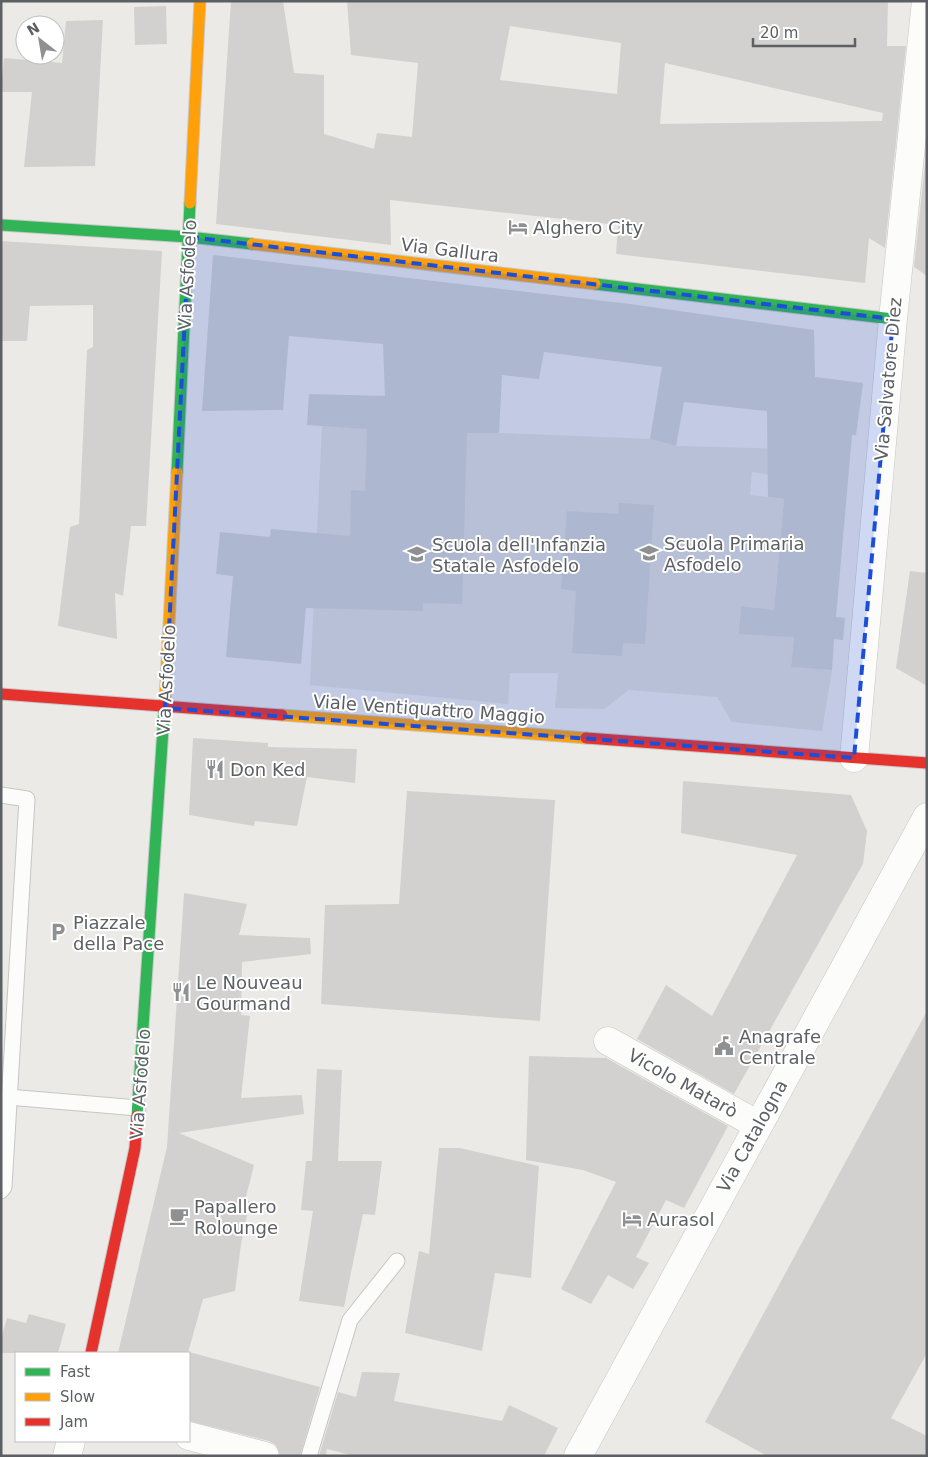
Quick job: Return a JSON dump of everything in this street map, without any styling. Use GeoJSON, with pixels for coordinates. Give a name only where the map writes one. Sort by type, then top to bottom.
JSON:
{"type":"FeatureCollection","features":[{"type":"Feature","properties":{"kind":"street","name":"Via Asfodelo"},"geometry":{"type":"LineString","coordinates":[[91,1352],[135,1148],[165,708],[200,1]]}},
{"type":"Feature","properties":{"kind":"street","name":"Via Salvatore Diez"},"geometry":{"type":"LineString","coordinates":[[854,758],[893,319],[925,46],[926,1]]}},
{"type":"Feature","properties":{"kind":"street","name":"Via Gallura"},"geometry":{"type":"LineString","coordinates":[[1,225],[189,237],[893,319]]}},
{"type":"Feature","properties":{"kind":"street","name":"Viale Ventiquattro Maggio"},"geometry":{"type":"LineString","coordinates":[[1,694],[165,708],[927,763]]}},
{"type":"Feature","properties":{"kind":"street","name":"Via Catalogna"},"geometry":{"type":"LineString","coordinates":[[578,1456],[927,816]]}},
{"type":"Feature","properties":{"kind":"street","name":"Vicolo Matarò"},"geometry":{"type":"LineString","coordinates":[[608,1041],[758,1125]]}},
{"type":"Feature","properties":{"kind":"street"},"geometry":{"type":"LineString","coordinates":[[190,1436],[265,1456]]}},
{"type":"Feature","properties":{"kind":"street"},"geometry":{"type":"LineString","coordinates":[[67,1456],[71,1442]]}},
{"type":"Feature","properties":{"kind":"lane"},"geometry":{"type":"LineString","coordinates":[[1,796],[27,799],[4,1187],[1,1190]]}},
{"type":"Feature","properties":{"kind":"lane"},"geometry":{"type":"LineString","coordinates":[[8,1097],[138,1108]]}},
{"type":"Feature","properties":{"kind":"lane"},"geometry":{"type":"LineString","coordinates":[[309,1456],[350,1320],[397,1262]]}},
{"type":"Feature","properties":{"kind":"highlighted area"},"geometry":{"type":"Polygon","coordinates":[[[189,237],[893,319],[854,758],[165,708],[189,237]]]}},
{"type":"Feature","properties":{"kind":"shaded area"},"geometry":{"type":"Polygon","coordinates":[[[322,426],[650,439],[676,446],[788,449],[786,477],[752,472],[750,495],[784,499],[774,610],[741,606],[795,627],[791,667],[832,670],[822,731],[732,722],[717,697],[629,690],[604,709],[555,708],[558,673],[510,673],[508,704],[310,685],[322,426]]]}},
{"type":"Feature","properties":{"kind":"building"},"geometry":{"type":"Polygon","coordinates":[[[231,1],[283,1],[294,73],[324,75],[324,134],[374,149],[377,133],[412,137],[418,63],[351,55],[347,1],[888,1],[887,46],[906,46],[885,248],[869,238],[865,283],[616,254],[618,225],[390,200],[391,245],[216,224],[231,1]],[[510,26],[500,80],[617,94],[621,43],[510,26]],[[665,63],[660,124],[882,121],[883,113],[665,63]]]}},
{"type":"Feature","properties":{"kind":"building"},"geometry":{"type":"Polygon","coordinates":[[[166,6],[167,44],[135,45],[134,7],[166,6]]]}},
{"type":"Feature","properties":{"kind":"building"},"geometry":{"type":"Polygon","coordinates":[[[103,20],[95,166],[24,167],[32,92],[1,92],[4,58],[15,59],[15,65],[65,65],[66,21],[103,20]]]}},
{"type":"Feature","properties":{"kind":"building"},"geometry":{"type":"Polygon","coordinates":[[[927,145],[927,276],[914,267],[927,145]]]}},
{"type":"Feature","properties":{"kind":"building"},"geometry":{"type":"Polygon","coordinates":[[[1,241],[162,251],[146,526],[131,526],[123,596],[115,593],[117,639],[58,626],[70,527],[79,524],[87,350],[93,347],[93,305],[30,306],[27,341],[1,341],[1,241]]]}},
{"type":"Feature","properties":{"kind":"building"},"geometry":{"type":"Polygon","coordinates":[[[213,255],[630,304],[814,330],[815,377],[863,383],[856,435],[852,435],[836,617],[845,618],[843,640],[834,639],[832,670],[791,667],[794,637],[739,634],[741,606],[774,610],[784,499],[768,497],[767,411],[684,402],[676,446],[650,439],[662,367],[544,352],[539,379],[502,375],[499,433],[467,433],[462,604],[423,603],[423,611],[306,608],[301,664],[226,657],[233,576],[216,574],[220,532],[270,537],[271,529],[350,536],[351,490],[365,491],[367,429],[307,425],[309,394],[385,396],[383,344],[289,336],[283,410],[202,411],[213,255]]]}},
{"type":"Feature","properties":{"kind":"building"},"geometry":{"type":"Polygon","coordinates":[[[619,503],[654,505],[645,644],[623,643],[622,656],[572,653],[576,591],[561,589],[567,511],[618,514],[619,503]]]}},
{"type":"Feature","properties":{"kind":"building"},"geometry":{"type":"Polygon","coordinates":[[[910,571],[927,573],[927,686],[896,668],[910,571]]]}},
{"type":"Feature","properties":{"kind":"building"},"geometry":{"type":"Polygon","coordinates":[[[193,738],[268,743],[268,747],[357,749],[355,783],[307,777],[297,826],[255,821],[254,826],[189,815],[193,738]]]}},
{"type":"Feature","properties":{"kind":"building"},"geometry":{"type":"Polygon","coordinates":[[[683,781],[851,795],[867,831],[863,864],[734,1094],[637,1039],[666,985],[712,1016],[797,855],[681,833],[683,781]]]}},
{"type":"Feature","properties":{"kind":"building"},"geometry":{"type":"Polygon","coordinates":[[[407,791],[555,800],[540,1021],[321,1004],[325,905],[399,904],[407,791]]]}},
{"type":"Feature","properties":{"kind":"building"},"geometry":{"type":"Polygon","coordinates":[[[184,893],[247,904],[239,935],[310,938],[311,954],[242,962],[241,1015],[250,1016],[241,1098],[302,1095],[304,1114],[179,1133],[254,1165],[245,1201],[250,1201],[241,1244],[235,1291],[203,1299],[188,1352],[118,1352],[167,1147],[184,893]]]}},
{"type":"Feature","properties":{"kind":"building"},"geometry":{"type":"Polygon","coordinates":[[[927,1011],[927,1353],[891,1418],[927,1436],[927,1456],[767,1456],[705,1422],[927,1011]]]}},
{"type":"Feature","properties":{"kind":"building"},"geometry":{"type":"Polygon","coordinates":[[[529,1056],[606,1058],[728,1126],[684,1208],[666,1200],[636,1257],[649,1263],[633,1289],[608,1275],[591,1304],[561,1289],[616,1182],[583,1170],[526,1160],[529,1056]]]}},
{"type":"Feature","properties":{"kind":"building"},"geometry":{"type":"Polygon","coordinates":[[[317,1069],[342,1070],[338,1161],[382,1161],[375,1215],[363,1214],[344,1307],[299,1301],[313,1211],[301,1210],[306,1161],[312,1161],[317,1069]]]}},
{"type":"Feature","properties":{"kind":"building"},"geometry":{"type":"Polygon","coordinates":[[[439,1148],[460,1148],[539,1166],[531,1278],[495,1273],[482,1351],[405,1333],[419,1251],[429,1254],[439,1148]]]}},
{"type":"Feature","properties":{"kind":"building"},"geometry":{"type":"Polygon","coordinates":[[[29,1314],[66,1324],[58,1352],[1,1353],[1,1339],[7,1318],[26,1323],[29,1314]]]}},
{"type":"Feature","properties":{"kind":"building"},"geometry":{"type":"Polygon","coordinates":[[[190,1352],[320,1387],[300,1456],[280,1456],[276,1445],[269,1441],[190,1421],[190,1352]]]}},
{"type":"Feature","properties":{"kind":"building"},"geometry":{"type":"Polygon","coordinates":[[[362,1372],[400,1373],[394,1401],[502,1421],[509,1405],[558,1428],[544,1456],[354,1456],[327,1449],[326,1456],[319,1456],[338,1392],[356,1397],[362,1372]]]}},
{"type":"Feature","properties":{"kind":"traffic: fast"},"geometry":{"type":"LineString","coordinates":[[177,472],[190,203]]}},
{"type":"Feature","properties":{"kind":"traffic: fast"},"geometry":{"type":"LineString","coordinates":[[1,225],[189,237],[252,244]]}},
{"type":"Feature","properties":{"kind":"traffic: fast"},"geometry":{"type":"LineString","coordinates":[[595,284],[893,319]]}},
{"type":"Feature","properties":{"kind":"traffic: fast"},"geometry":{"type":"LineString","coordinates":[[137,1116],[165,699]]}},
{"type":"Feature","properties":{"kind":"traffic: slow"},"geometry":{"type":"LineString","coordinates":[[190,203],[200,1]]}},
{"type":"Feature","properties":{"kind":"traffic: slow"},"geometry":{"type":"LineString","coordinates":[[252,244],[595,284]]}},
{"type":"Feature","properties":{"kind":"traffic: slow"},"geometry":{"type":"LineString","coordinates":[[165,699],[177,472]]}},
{"type":"Feature","properties":{"kind":"traffic: slow"},"geometry":{"type":"LineString","coordinates":[[282,715],[586,738]]}},
{"type":"Feature","properties":{"kind":"traffic: jam"},"geometry":{"type":"LineString","coordinates":[[1,694],[282,715]]}},
{"type":"Feature","properties":{"kind":"traffic: jam"},"geometry":{"type":"LineString","coordinates":[[586,738],[927,763]]}},
{"type":"Feature","properties":{"kind":"traffic: jam"},"geometry":{"type":"LineString","coordinates":[[91,1352],[135,1148],[137,1116]]}},
{"type":"Feature","properties":{"kind":"place","name":"Alghero City"},"geometry":{"type":"Point","coordinates":[518,227]}},
{"type":"Feature","properties":{"kind":"place","name":"Scuola Primaria Asfodelo"},"geometry":{"type":"Point","coordinates":[649,553]}},
{"type":"Feature","properties":{"kind":"place","name":"Scuola dell'Infanzia Statale Asfodelo"},"geometry":{"type":"Point","coordinates":[417,554]}},
{"type":"Feature","properties":{"kind":"place","name":"Don Ked"},"geometry":{"type":"Point","coordinates":[215,769]}},
{"type":"Feature","properties":{"kind":"place","name":"Piazzale della Pace"},"geometry":{"type":"Point","coordinates":[58,932]}},
{"type":"Feature","properties":{"kind":"place","name":"Le Nouveau Gourmand"},"geometry":{"type":"Point","coordinates":[181,992]}},
{"type":"Feature","properties":{"kind":"place","name":"Anagrafe Centrale"},"geometry":{"type":"Point","coordinates":[724,1046]}},
{"type":"Feature","properties":{"kind":"place","name":"Papallero Rolounge"},"geometry":{"type":"Point","coordinates":[179,1216]}},
{"type":"Feature","properties":{"kind":"place","name":"Aurasol"},"geometry":{"type":"Point","coordinates":[632,1219]}}]}
